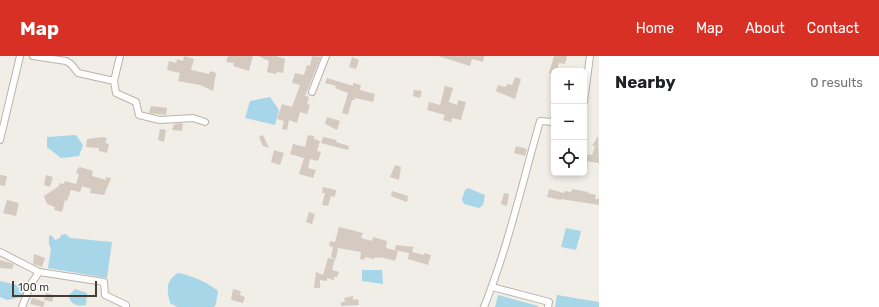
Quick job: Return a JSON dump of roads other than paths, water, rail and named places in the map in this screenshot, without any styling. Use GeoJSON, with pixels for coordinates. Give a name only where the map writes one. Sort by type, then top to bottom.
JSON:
{"type":"FeatureCollection","features":[{"type":"Feature","properties":{"kind":"street"},"geometry":{"type":"LineString","coordinates":[[0,140],[20,56]]}},
{"type":"Feature","properties":{"kind":"street"},"geometry":{"type":"LineString","coordinates":[[33,56],[66,61],[71,64],[78,73],[114,82]]}},
{"type":"Feature","properties":{"kind":"street"},"geometry":{"type":"LineString","coordinates":[[120,56],[114,82],[116,93],[136,102],[139,115],[160,120],[193,118],[205,122]]}},
{"type":"Feature","properties":{"kind":"street"},"geometry":{"type":"LineString","coordinates":[[312,92],[326,56]]}},
{"type":"Feature","properties":{"kind":"street"},"geometry":{"type":"LineString","coordinates":[[587,78],[590,56]]}},
{"type":"Feature","properties":{"kind":"street"},"geometry":{"type":"LineString","coordinates":[[484,307],[510,236],[522,181],[540,122],[551,122]]}},
{"type":"Feature","properties":{"kind":"street"},"geometry":{"type":"LineString","coordinates":[[0,252],[39,272],[104,282],[105,295],[126,305],[126,307]]}},
{"type":"Feature","properties":{"kind":"street"},"geometry":{"type":"LineString","coordinates":[[22,307],[31,284],[39,272]]}},
{"type":"Feature","properties":{"kind":"street"},"geometry":{"type":"LineString","coordinates":[[492,287],[549,302],[548,307]]}},
{"type":"Feature","properties":{"kind":"water"},"geometry":{"type":"Polygon","coordinates":[[[270,97],[279,110],[275,125],[245,118],[250,101],[270,97]]]}},
{"type":"Feature","properties":{"kind":"water"},"geometry":{"type":"Polygon","coordinates":[[[76,135],[83,145],[79,156],[61,158],[47,147],[47,137],[76,135]]]}},
{"type":"Feature","properties":{"kind":"water"},"geometry":{"type":"Polygon","coordinates":[[[468,188],[485,195],[483,205],[479,208],[464,204],[462,199],[465,190],[468,188]]]}},
{"type":"Feature","properties":{"kind":"water"},"geometry":{"type":"Polygon","coordinates":[[[566,228],[581,231],[576,250],[561,247],[566,228]]]}},
{"type":"Feature","properties":{"kind":"water"},"geometry":{"type":"Polygon","coordinates":[[[66,234],[70,238],[112,242],[107,278],[48,268],[51,249],[49,244],[49,235],[55,240],[60,238],[61,235],[66,234]]]}},
{"type":"Feature","properties":{"kind":"water"},"geometry":{"type":"Polygon","coordinates":[[[362,270],[382,270],[383,284],[362,281],[362,270]]]}},
{"type":"Feature","properties":{"kind":"water"},"geometry":{"type":"Polygon","coordinates":[[[178,273],[199,279],[218,291],[216,304],[214,307],[177,307],[170,303],[168,286],[171,279],[178,273]]]}},
{"type":"Feature","properties":{"kind":"water"},"geometry":{"type":"Polygon","coordinates":[[[0,281],[22,286],[27,296],[7,300],[0,297],[0,281]]]}},
{"type":"Feature","properties":{"kind":"water"},"geometry":{"type":"Polygon","coordinates":[[[75,289],[87,293],[86,305],[80,306],[72,303],[69,295],[75,289]]]}},
{"type":"Feature","properties":{"kind":"water"},"geometry":{"type":"Polygon","coordinates":[[[498,295],[538,306],[538,307],[495,307],[498,295]]]}},
{"type":"Feature","properties":{"kind":"water"},"geometry":{"type":"Polygon","coordinates":[[[557,295],[599,302],[599,307],[555,307],[557,295]]]}}]}
